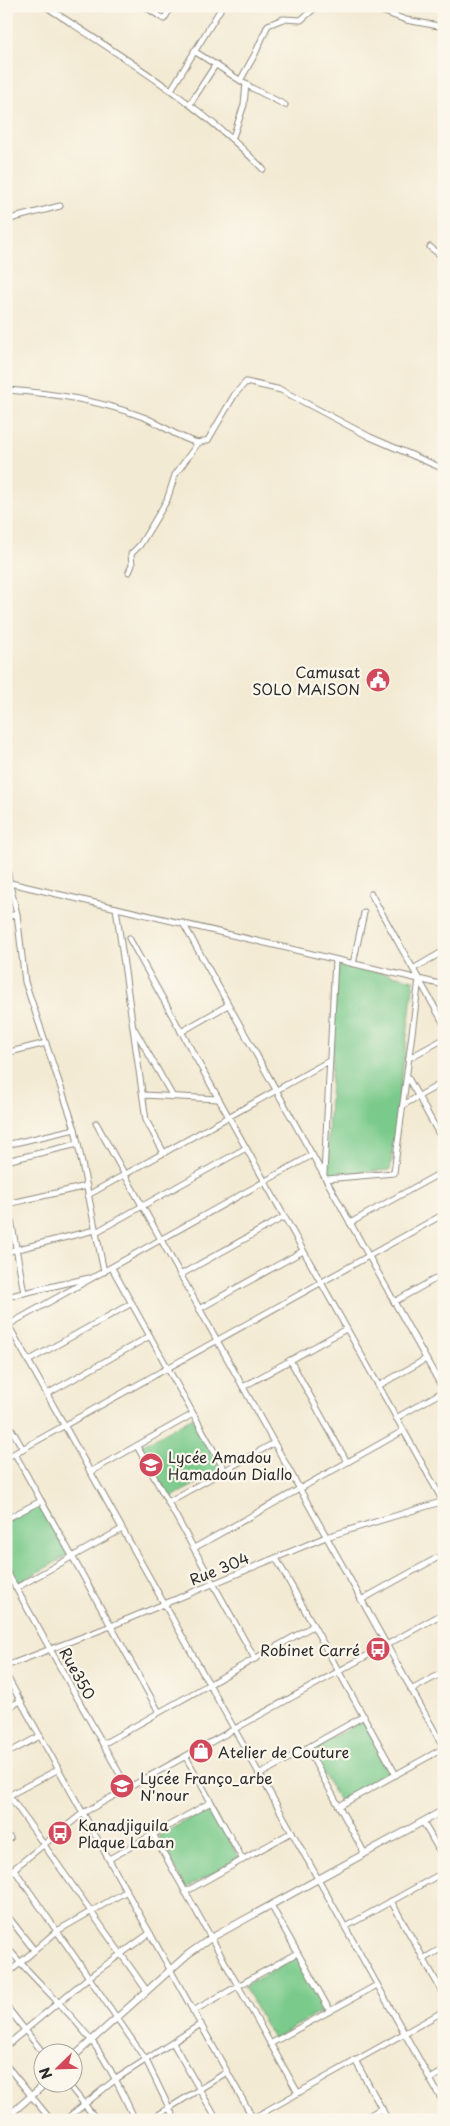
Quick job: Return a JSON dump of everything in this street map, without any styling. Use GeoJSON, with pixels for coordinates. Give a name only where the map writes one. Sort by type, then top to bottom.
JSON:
{"type":"FeatureCollection","features":[{"type":"Feature","properties":{"kind":"street"},"geometry":{"type":"LineString","coordinates":[[45,6],[190,104],[232,137],[263,169]]}},
{"type":"Feature","properties":{"kind":"street"},"geometry":{"type":"LineString","coordinates":[[144,6],[164,19],[172,6]]}},
{"type":"Feature","properties":{"kind":"street"},"geometry":{"type":"LineString","coordinates":[[171,90],[220,10],[220,6]]}},
{"type":"Feature","properties":{"kind":"street"},"geometry":{"type":"LineString","coordinates":[[241,79],[268,25],[283,19],[301,20],[317,6]]}},
{"type":"Feature","properties":{"kind":"street"},"geometry":{"type":"LineString","coordinates":[[368,6],[398,18],[444,26]]}},
{"type":"Feature","properties":{"kind":"street"},"geometry":{"type":"LineString","coordinates":[[194,51],[285,105]]}},
{"type":"Feature","properties":{"kind":"street"},"geometry":{"type":"LineString","coordinates":[[190,104],[216,64]]}},
{"type":"Feature","properties":{"kind":"street"},"geometry":{"type":"LineString","coordinates":[[232,137],[244,105],[246,83]]}},
{"type":"Feature","properties":{"kind":"street"},"geometry":{"type":"LineString","coordinates":[[6,220],[60,206]]}},
{"type":"Feature","properties":{"kind":"street"},"geometry":{"type":"LineString","coordinates":[[430,247],[444,258]]}},
{"type":"Feature","properties":{"kind":"street"},"geometry":{"type":"LineString","coordinates":[[6,390],[39,392],[100,404],[147,419],[184,439],[198,443],[208,440],[235,394],[246,382],[281,390],[370,437],[444,469]]}},
{"type":"Feature","properties":{"kind":"street"},"geometry":{"type":"LineString","coordinates":[[129,572],[132,565],[131,554],[140,545],[167,500],[175,475],[198,443]]}},
{"type":"Feature","properties":{"kind":"street"},"geometry":{"type":"LineString","coordinates":[[6,851],[8,881],[17,914],[25,982],[75,1128],[104,1272]]}},
{"type":"Feature","properties":{"kind":"street"},"geometry":{"type":"LineString","coordinates":[[8,881],[444,985]]}},
{"type":"Feature","properties":{"kind":"street"},"geometry":{"type":"LineString","coordinates":[[371,894],[444,1024]]}},
{"type":"Feature","properties":{"kind":"street"},"geometry":{"type":"LineString","coordinates":[[116,908],[146,1120],[164,1153]]}},
{"type":"Feature","properties":{"kind":"street"},"geometry":{"type":"LineString","coordinates":[[6,917],[17,914]]}},
{"type":"Feature","properties":{"kind":"street"},"geometry":{"type":"LineString","coordinates":[[353,964],[364,914]]}},
{"type":"Feature","properties":{"kind":"street"},"geometry":{"type":"LineString","coordinates":[[183,923],[444,1391],[396,1418]]}},
{"type":"Feature","properties":{"kind":"street"},"geometry":{"type":"LineString","coordinates":[[129,938],[443,1502]]}},
{"type":"Feature","properties":{"kind":"street"},"geometry":{"type":"LineString","coordinates":[[413,968],[444,951]]}},
{"type":"Feature","properties":{"kind":"street"},"geometry":{"type":"LineString","coordinates":[[325,1177],[335,960]]}},
{"type":"Feature","properties":{"kind":"street"},"geometry":{"type":"LineString","coordinates":[[325,1177],[394,1173],[419,979]]}},
{"type":"Feature","properties":{"kind":"street"},"geometry":{"type":"LineString","coordinates":[[181,1032],[228,1005]]}},
{"type":"Feature","properties":{"kind":"street"},"geometry":{"type":"LineString","coordinates":[[133,1026],[173,1097]]}},
{"type":"Feature","properties":{"kind":"street"},"geometry":{"type":"LineString","coordinates":[[409,1058],[444,1039]]}},
{"type":"Feature","properties":{"kind":"street"},"geometry":{"type":"LineString","coordinates":[[6,1053],[46,1043]]}},
{"type":"Feature","properties":{"kind":"street"},"geometry":{"type":"LineString","coordinates":[[88,1195],[329,1061]]}},
{"type":"Feature","properties":{"kind":"street"},"geometry":{"type":"LineString","coordinates":[[407,1076],[444,1143]]}},
{"type":"Feature","properties":{"kind":"street"},"geometry":{"type":"LineString","coordinates":[[403,1105],[444,1082]]}},
{"type":"Feature","properties":{"kind":"street"},"geometry":{"type":"LineString","coordinates":[[143,1095],[218,1099]]}},
{"type":"Feature","properties":{"kind":"street"},"geometry":{"type":"LineString","coordinates":[[96,1123],[444,1748],[339,1806]]}},
{"type":"Feature","properties":{"kind":"street"},"geometry":{"type":"LineString","coordinates":[[7,1144],[75,1128]]}},
{"type":"Feature","properties":{"kind":"street"},"geometry":{"type":"LineString","coordinates":[[6,1161],[78,1144]]}},
{"type":"Feature","properties":{"kind":"street"},"geometry":{"type":"LineString","coordinates":[[6,1252],[96,1231],[246,1148]]}},
{"type":"Feature","properties":{"kind":"street"},"geometry":{"type":"LineString","coordinates":[[312,1155],[112,1268],[7,1323],[444,2104]]}},
{"type":"Feature","properties":{"kind":"street"},"geometry":{"type":"LineString","coordinates":[[350,1223],[444,1171]]}},
{"type":"Feature","properties":{"kind":"street"},"geometry":{"type":"LineString","coordinates":[[7,1204],[87,1186]]}},
{"type":"Feature","properties":{"kind":"street"},"geometry":{"type":"LineString","coordinates":[[6,1191],[24,1293]]}},
{"type":"Feature","properties":{"kind":"street"},"geometry":{"type":"LineString","coordinates":[[6,1458],[444,1214]]}},
{"type":"Feature","properties":{"kind":"street"},"geometry":{"type":"LineString","coordinates":[[180,1275],[284,1217]]}},
{"type":"Feature","properties":{"kind":"street"},"geometry":{"type":"LineString","coordinates":[[199,1308],[303,1250]]}},
{"type":"Feature","properties":{"kind":"street"},"geometry":{"type":"LineString","coordinates":[[112,1268],[225,1471]]}},
{"type":"Feature","properties":{"kind":"street"},"geometry":{"type":"LineString","coordinates":[[394,1302],[444,1275]]}},
{"type":"Feature","properties":{"kind":"street"},"geometry":{"type":"LineString","coordinates":[[6,1297],[97,1276]]}},
{"type":"Feature","properties":{"kind":"street"},"geometry":{"type":"LineString","coordinates":[[28,1361],[132,1303]]}},
{"type":"Feature","properties":{"kind":"street"},"geometry":{"type":"LineString","coordinates":[[243,1387],[346,1329]]}},
{"type":"Feature","properties":{"kind":"street"},"geometry":{"type":"LineString","coordinates":[[47,1394],[150,1336]]}},
{"type":"Feature","properties":{"kind":"street"},"geometry":{"type":"LineString","coordinates":[[378,1386],[426,1359]]}},
{"type":"Feature","properties":{"kind":"street"},"geometry":{"type":"LineString","coordinates":[[290,1360],[347,1462]]}},
{"type":"Feature","properties":{"kind":"street"},"geometry":{"type":"LineString","coordinates":[[90,1472],[193,1414]]}},
{"type":"Feature","properties":{"kind":"street"},"geometry":{"type":"LineString","coordinates":[[6,1420],[23,1449]]}},
{"type":"Feature","properties":{"kind":"street"},"geometry":{"type":"LineString","coordinates":[[194,1548],[403,1431]]}},
{"type":"Feature","properties":{"kind":"street"},"geometry":{"type":"LineString","coordinates":[[168,1502],[274,1443]]}},
{"type":"Feature","properties":{"kind":"street"},"geometry":{"type":"LineString","coordinates":[[137,1446],[256,1658]]}},
{"type":"Feature","properties":{"kind":"street"},"geometry":{"type":"LineString","coordinates":[[15,1454],[159,1712]]}},
{"type":"Feature","properties":{"kind":"street"},"geometry":{"type":"LineString","coordinates":[[6,1519],[41,1501]]}},
{"type":"Feature","properties":{"kind":"street","name":"Rue 304"},"geometry":{"type":"LineString","coordinates":[[6,1666],[111,1626],[326,1537],[443,1502]]}},
{"type":"Feature","properties":{"kind":"street"},"geometry":{"type":"LineString","coordinates":[[16,1588],[122,1529]]}},
{"type":"Feature","properties":{"kind":"street"},"geometry":{"type":"LineString","coordinates":[[361,1600],[444,1554]]}},
{"type":"Feature","properties":{"kind":"street"},"geometry":{"type":"LineString","coordinates":[[276,1558],[396,1774]]}},
{"type":"Feature","properties":{"kind":"street","name":"Rue350"},"geometry":{"type":"LineString","coordinates":[[6,1570],[128,1789]]}},
{"type":"Feature","properties":{"kind":"street"},"geometry":{"type":"LineString","coordinates":[[6,1875],[83,1812],[128,1789],[444,1613]]}},
{"type":"Feature","properties":{"kind":"street"},"geometry":{"type":"LineString","coordinates":[[103,1744],[313,1626]]}},
{"type":"Feature","properties":{"kind":"street"},"geometry":{"type":"LineString","coordinates":[[412,1690],[444,1672]]}},
{"type":"Feature","properties":{"kind":"street"},"geometry":{"type":"LineString","coordinates":[[6,1675],[228,2072],[252,2119],[444,2011]]}},
{"type":"Feature","properties":{"kind":"street"},"geometry":{"type":"LineString","coordinates":[[6,1708],[21,1700]]}},
{"type":"Feature","properties":{"kind":"street"},"geometry":{"type":"LineString","coordinates":[[259,1775],[364,1716]]}},
{"type":"Feature","properties":{"kind":"street"},"geometry":{"type":"LineString","coordinates":[[6,1754],[40,1736]]}},
{"type":"Feature","properties":{"kind":"street"},"geometry":{"type":"LineString","coordinates":[[306,1748],[365,1854]]}},
{"type":"Feature","properties":{"kind":"street"},"geometry":{"type":"LineString","coordinates":[[186,1757],[243,1860]]}},
{"type":"Feature","properties":{"kind":"street"},"geometry":{"type":"LineString","coordinates":[[58,1768],[7,1794],[147,1991]]}},
{"type":"Feature","properties":{"kind":"street"},"geometry":{"type":"LineString","coordinates":[[109,1859],[211,1802]]}},
{"type":"Feature","properties":{"kind":"street"},"geometry":{"type":"LineString","coordinates":[[82,2050],[170,1970],[211,1938],[444,1810]]}},
{"type":"Feature","properties":{"kind":"street"},"geometry":{"type":"LineString","coordinates":[[423,1822],[444,1859]]}},
{"type":"Feature","properties":{"kind":"street"},"geometry":{"type":"LineString","coordinates":[[186,1892],[292,1832]]}},
{"type":"Feature","properties":{"kind":"street"},"geometry":{"type":"LineString","coordinates":[[154,1834],[298,2093]]}},
{"type":"Feature","properties":{"kind":"street"},"geometry":{"type":"LineString","coordinates":[[14,1869],[146,2060],[175,2120]]}},
{"type":"Feature","properties":{"kind":"street"},"geometry":{"type":"LineString","coordinates":[[345,1927],[444,1872]]}},
{"type":"Feature","properties":{"kind":"street"},"geometry":{"type":"LineString","coordinates":[[6,1974],[57,1931],[127,1890]]}},
{"type":"Feature","properties":{"kind":"street"},"geometry":{"type":"LineString","coordinates":[[391,1901],[444,1995]]}},
{"type":"Feature","properties":{"kind":"street"},"geometry":{"type":"LineString","coordinates":[[271,1905],[330,2011]]}},
{"type":"Feature","properties":{"kind":"street"},"geometry":{"type":"LineString","coordinates":[[6,1914],[34,1950]]}},
{"type":"Feature","properties":{"kind":"street"},"geometry":{"type":"LineString","coordinates":[[6,2046],[89,1977],[122,1956],[150,1933]]}},
{"type":"Feature","properties":{"kind":"street"},"geometry":{"type":"LineString","coordinates":[[6,1946],[20,1963],[60,2003],[92,2041],[116,2079],[135,2120]]}},
{"type":"Feature","properties":{"kind":"street"},"geometry":{"type":"LineString","coordinates":[[423,1959],[444,1947]]}},
{"type":"Feature","properties":{"kind":"street"},"geometry":{"type":"LineString","coordinates":[[194,2011],[297,1953]]}},
{"type":"Feature","properties":{"kind":"street"},"geometry":{"type":"LineString","coordinates":[[270,2044],[377,1985]]}},
{"type":"Feature","properties":{"kind":"street"},"geometry":{"type":"LineString","coordinates":[[6,2006],[36,2044]]}},
{"type":"Feature","properties":{"kind":"street"},"geometry":{"type":"LineString","coordinates":[[65,2120],[116,2079],[201,2024]]}},
{"type":"Feature","properties":{"kind":"street"},"geometry":{"type":"LineString","coordinates":[[6,2036],[11,2042]]}},
{"type":"Feature","properties":{"kind":"street"},"geometry":{"type":"LineString","coordinates":[[173,2042],[201,2088],[217,2120]]}},
{"type":"Feature","properties":{"kind":"street"},"geometry":{"type":"LineString","coordinates":[[355,2060],[388,2120]]}},
{"type":"Feature","properties":{"kind":"street"},"geometry":{"type":"LineString","coordinates":[[6,2065],[51,2120]]}},
{"type":"Feature","properties":{"kind":"street"},"geometry":{"type":"LineString","coordinates":[[430,2079],[444,2071]]}},
{"type":"Feature","properties":{"kind":"street"},"geometry":{"type":"LineString","coordinates":[[150,2120],[228,2072]]}},
{"type":"Feature","properties":{"kind":"street"},"geometry":{"type":"LineString","coordinates":[[6,2118],[33,2094]]}},
{"type":"Feature","properties":{"kind":"street"},"geometry":{"type":"LineString","coordinates":[[76,2094],[97,2120]]}},
{"type":"Feature","properties":{"kind":"street"},"geometry":{"type":"LineString","coordinates":[[362,2120],[382,2108]]}},
{"type":"Feature","properties":{"kind":"green space"},"geometry":{"type":"Polygon","coordinates":[[[337,962],[414,980],[390,1170],[326,1175],[337,962]]]}},
{"type":"Feature","properties":{"kind":"green space"},"geometry":{"type":"Polygon","coordinates":[[[193,1417],[221,1470],[168,1499],[139,1447],[193,1417]]]}},
{"type":"Feature","properties":{"kind":"green space"},"geometry":{"type":"Polygon","coordinates":[[[41,1502],[70,1554],[17,1584],[6,1565],[6,1522],[41,1502]]]}},
{"type":"Feature","properties":{"kind":"green space"},"geometry":{"type":"Polygon","coordinates":[[[364,1720],[392,1772],[339,1801],[310,1749],[364,1720]]]}},
{"type":"Feature","properties":{"kind":"green space"},"geometry":{"type":"Polygon","coordinates":[[[211,1807],[240,1859],[186,1888],[158,1836],[211,1807]]]}},
{"type":"Feature","properties":{"kind":"green space"},"geometry":{"type":"Polygon","coordinates":[[[298,1957],[326,2009],[273,2039],[244,1986],[298,1957]]]}},
{"type":"Feature","properties":{"kind":"place","name":"Camusat SOLO MAISON"},"geometry":{"type":"Point","coordinates":[378,680]}},
{"type":"Feature","properties":{"kind":"place","name":"Lycée Amadou Hamadoun Diallo"},"geometry":{"type":"Point","coordinates":[151,1465]}},
{"type":"Feature","properties":{"kind":"place","name":"Robinet Carré"},"geometry":{"type":"Point","coordinates":[378,1649]}},
{"type":"Feature","properties":{"kind":"place","name":"Atelier de Couture"},"geometry":{"type":"Point","coordinates":[201,1751]}},
{"type":"Feature","properties":{"kind":"place","name":"Lycée Franço_arbe N'nour"},"geometry":{"type":"Point","coordinates":[122,1786]}},
{"type":"Feature","properties":{"kind":"place","name":"Kanadjiguila Plaque Laban"},"geometry":{"type":"Point","coordinates":[60,1833]}}]}
